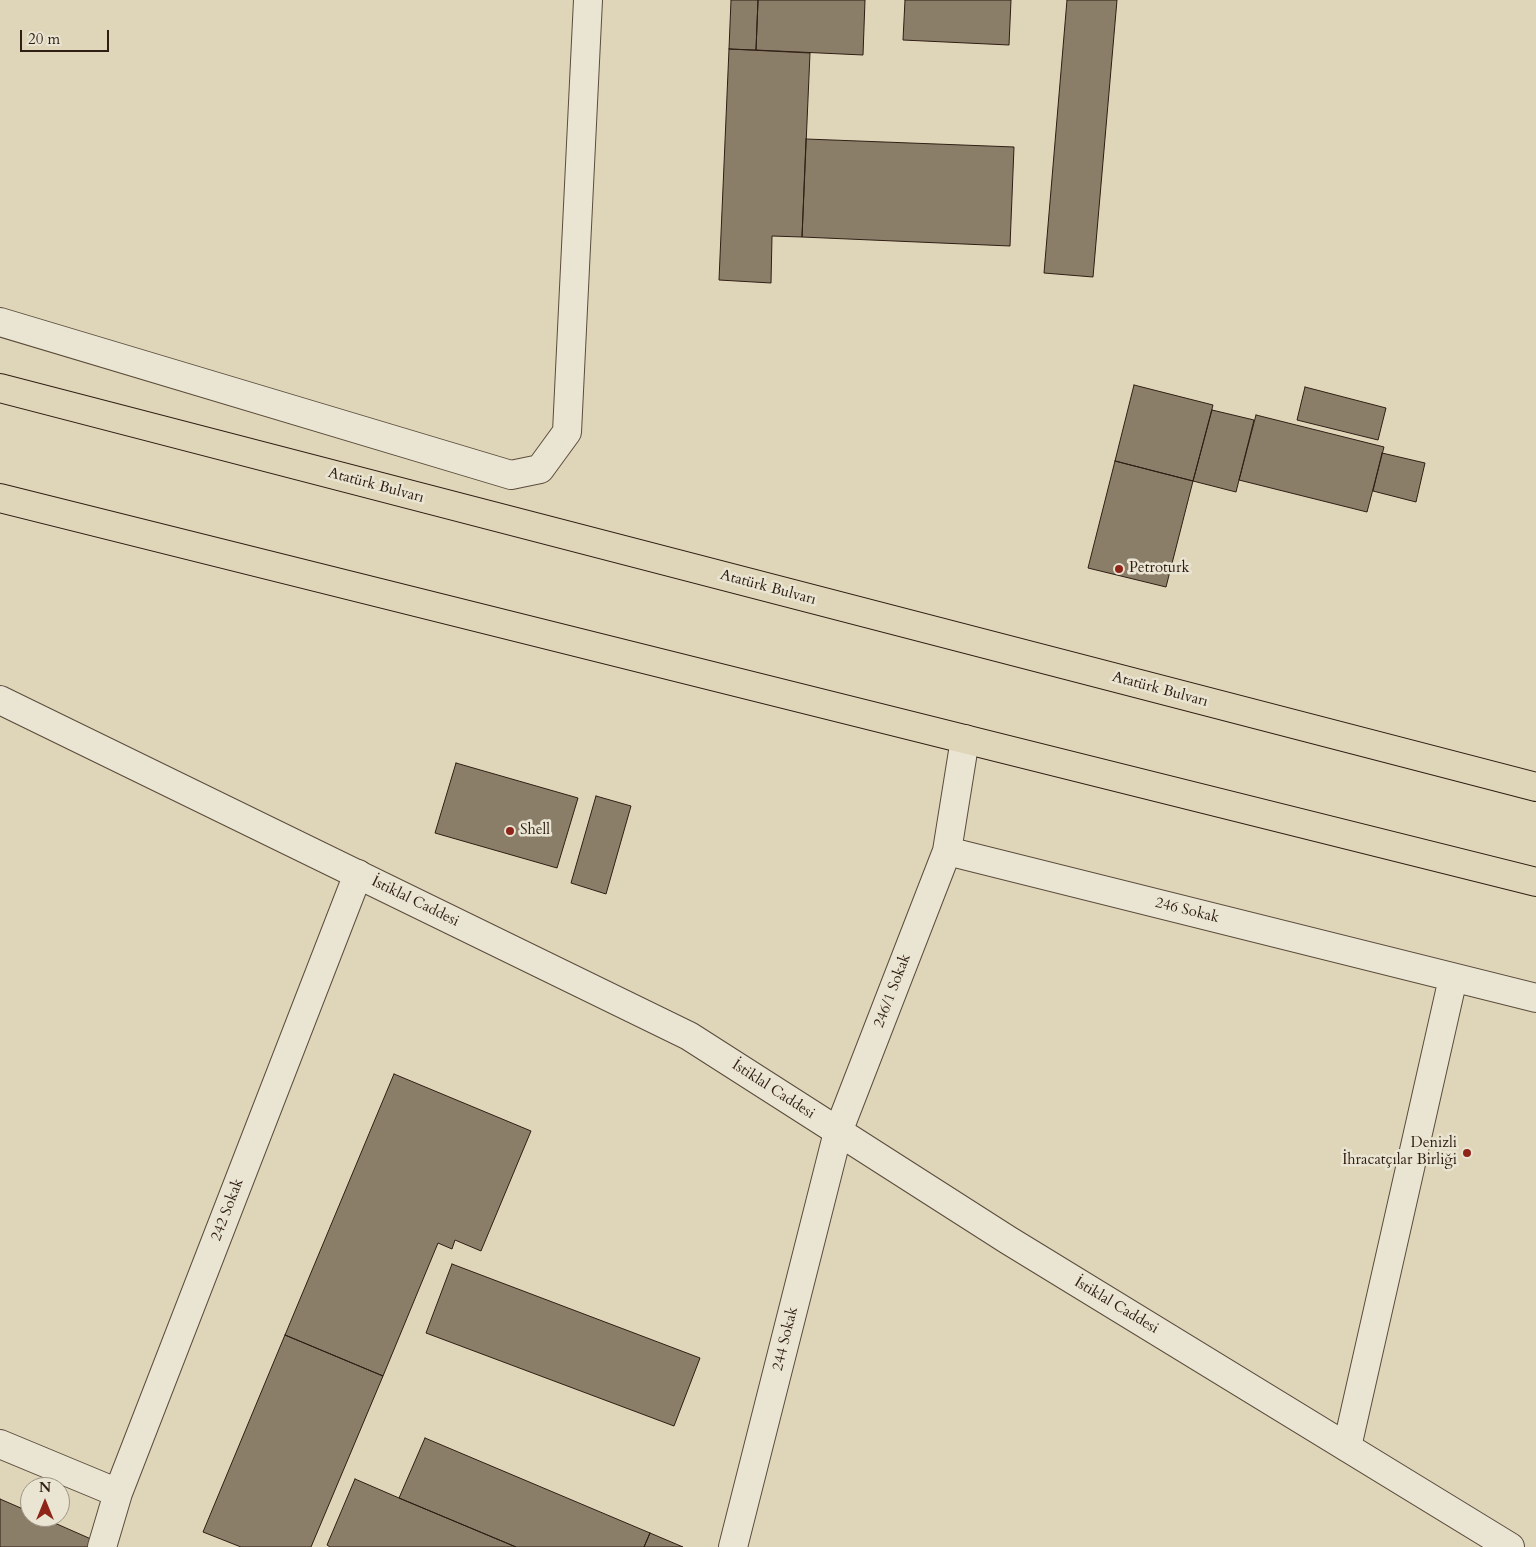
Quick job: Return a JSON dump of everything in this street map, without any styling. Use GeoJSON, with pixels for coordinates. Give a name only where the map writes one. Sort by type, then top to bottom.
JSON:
{"type":"FeatureCollection","features":[{"type":"Feature","properties":{"kind":"main road","name":"Atatürk Bulvarı"},"geometry":{"type":"LineString","coordinates":[[0,388],[1536,787]]}},
{"type":"Feature","properties":{"kind":"main road"},"geometry":{"type":"LineString","coordinates":[[0,498],[1536,882]]}},
{"type":"Feature","properties":{"kind":"street"},"geometry":{"type":"LineString","coordinates":[[0,322],[511,475],[540,469],[567,432],[588,0]]}},
{"type":"Feature","properties":{"kind":"street","name":"İstiklal Caddesi"},"geometry":{"type":"LineString","coordinates":[[0,700],[689,1036],[1008,1240],[1510,1547]]}},
{"type":"Feature","properties":{"kind":"street"},"geometry":{"type":"LineString","coordinates":[[947,851],[966,739]]}},
{"type":"Feature","properties":{"kind":"street","name":"246 Sokak"},"geometry":{"type":"LineString","coordinates":[[947,851],[1536,998]]}},
{"type":"Feature","properties":{"kind":"street","name":"246/1 Sokak"},"geometry":{"type":"LineString","coordinates":[[838,1132],[947,851]]}},
{"type":"Feature","properties":{"kind":"street","name":"242 Sokak"},"geometry":{"type":"LineString","coordinates":[[102,1547],[118,1493],[358,874]]}},
{"type":"Feature","properties":{"kind":"street"},"geometry":{"type":"LineString","coordinates":[[1347,1447],[1453,978]]}},
{"type":"Feature","properties":{"kind":"street","name":"244 Sokak"},"geometry":{"type":"LineString","coordinates":[[733,1547],[838,1132]]}},
{"type":"Feature","properties":{"kind":"street"},"geometry":{"type":"LineString","coordinates":[[0,1444],[118,1493]]}},
{"type":"Feature","properties":{"kind":"building"},"geometry":{"type":"Polygon","coordinates":[[[731,0],[758,0],[756,50],[729,49],[731,0]]]}},
{"type":"Feature","properties":{"kind":"building"},"geometry":{"type":"Polygon","coordinates":[[[758,0],[865,0],[863,55],[756,50],[758,0]]]}},
{"type":"Feature","properties":{"kind":"building"},"geometry":{"type":"Polygon","coordinates":[[[905,0],[1011,0],[1009,45],[903,40],[905,0]]]}},
{"type":"Feature","properties":{"kind":"building"},"geometry":{"type":"Polygon","coordinates":[[[1067,0],[1117,0],[1093,277],[1044,273],[1067,0]]]}},
{"type":"Feature","properties":{"kind":"building"},"geometry":{"type":"Polygon","coordinates":[[[729,49],[810,53],[802,237],[772,236],[771,283],[719,280],[729,49]]]}},
{"type":"Feature","properties":{"kind":"building"},"geometry":{"type":"Polygon","coordinates":[[[806,139],[1014,147],[1010,246],[802,237],[806,139]]]}},
{"type":"Feature","properties":{"kind":"building"},"geometry":{"type":"Polygon","coordinates":[[[1134,385],[1213,405],[1193,481],[1115,461],[1134,385]]]}},
{"type":"Feature","properties":{"kind":"building"},"geometry":{"type":"Polygon","coordinates":[[[1305,387],[1386,408],[1378,440],[1297,420],[1305,387]]]}},
{"type":"Feature","properties":{"kind":"building"},"geometry":{"type":"Polygon","coordinates":[[[1212,410],[1254,420],[1236,492],[1193,481],[1212,410]]]}},
{"type":"Feature","properties":{"kind":"building"},"geometry":{"type":"Polygon","coordinates":[[[1256,415],[1384,447],[1367,512],[1239,480],[1256,415]]]}},
{"type":"Feature","properties":{"kind":"building"},"geometry":{"type":"Polygon","coordinates":[[[1382,453],[1425,463],[1416,502],[1373,491],[1382,453]]]}},
{"type":"Feature","properties":{"kind":"building"},"geometry":{"type":"Polygon","coordinates":[[[1115,461],[1193,481],[1166,587],[1088,568],[1115,461]]]}},
{"type":"Feature","properties":{"kind":"building"},"geometry":{"type":"Polygon","coordinates":[[[456,763],[578,798],[557,868],[435,833],[456,763]]]}},
{"type":"Feature","properties":{"kind":"building"},"geometry":{"type":"Polygon","coordinates":[[[596,796],[631,806],[606,894],[571,883],[596,796]]]}},
{"type":"Feature","properties":{"kind":"building"},"geometry":{"type":"Polygon","coordinates":[[[394,1074],[531,1131],[481,1251],[455,1240],[452,1249],[438,1243],[383,1376],[285,1335],[394,1074]]]}},
{"type":"Feature","properties":{"kind":"building"},"geometry":{"type":"Polygon","coordinates":[[[452,1264],[700,1358],[674,1426],[426,1333],[452,1264]]]}},
{"type":"Feature","properties":{"kind":"building"},"geometry":{"type":"Polygon","coordinates":[[[285,1335],[383,1376],[311,1547],[241,1547],[203,1532],[285,1335]]]}},
{"type":"Feature","properties":{"kind":"building"},"geometry":{"type":"Polygon","coordinates":[[[425,1438],[650,1533],[644,1547],[516,1547],[399,1498],[425,1438]]]}},
{"type":"Feature","properties":{"kind":"building"},"geometry":{"type":"Polygon","coordinates":[[[355,1479],[516,1547],[330,1547],[327,1545],[355,1479]]]}},
{"type":"Feature","properties":{"kind":"building"},"geometry":{"type":"Polygon","coordinates":[[[0,1499],[20,1508],[20,1527],[64,1527],[91,1539],[88,1547],[0,1547],[0,1499]]]}},
{"type":"Feature","properties":{"kind":"building"},"geometry":{"type":"Polygon","coordinates":[[[650,1533],[683,1547],[644,1547],[650,1533]]]}},
{"type":"Feature","properties":{"kind":"place","name":"Petroturk"},"geometry":{"type":"Point","coordinates":[1119,569]}},
{"type":"Feature","properties":{"kind":"place","name":"Shell"},"geometry":{"type":"Point","coordinates":[510,831]}},
{"type":"Feature","properties":{"kind":"place","name":"Denizli İhracatçılar Birliği"},"geometry":{"type":"Point","coordinates":[1467,1153]}}]}
